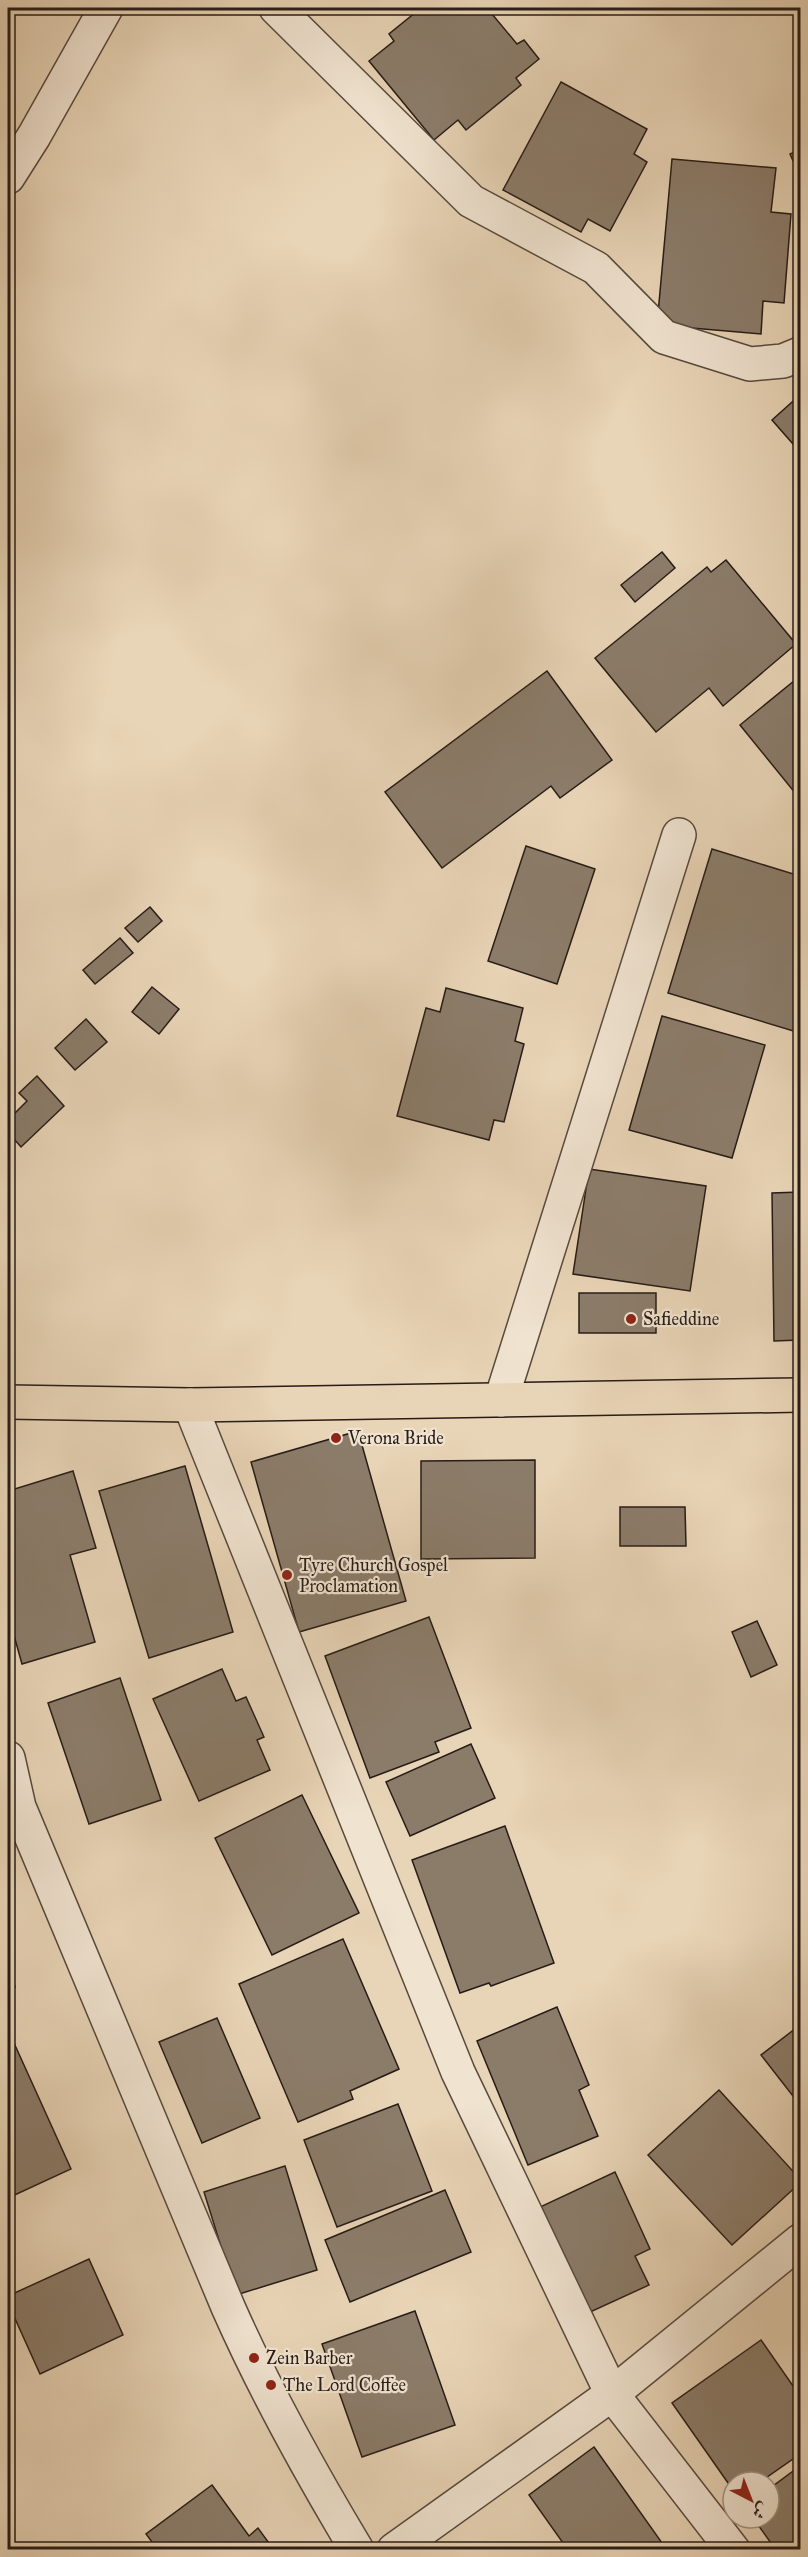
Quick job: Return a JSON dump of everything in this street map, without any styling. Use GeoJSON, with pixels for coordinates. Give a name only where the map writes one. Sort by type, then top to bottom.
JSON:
{"type":"FeatureCollection","features":[{"type":"Feature","properties":{"kind":"main road"},"geometry":{"type":"LineString","coordinates":[[8,1402],[190,1405],[801,1395]]}},
{"type":"Feature","properties":{"kind":"street"},"geometry":{"type":"LineString","coordinates":[[8,177],[34,136],[106,8]]}},
{"type":"Feature","properties":{"kind":"street"},"geometry":{"type":"LineString","coordinates":[[276,8],[471,201],[596,268],[664,337],[750,364],[783,361],[801,354]]}},
{"type":"Feature","properties":{"kind":"street"},"geometry":{"type":"LineString","coordinates":[[501,1400],[679,835]]}},
{"type":"Feature","properties":{"kind":"street"},"geometry":{"type":"LineString","coordinates":[[190,1405],[458,2072],[612,2394],[733,2550]]}},
{"type":"Feature","properties":{"kind":"street"},"geometry":{"type":"LineString","coordinates":[[8,1758],[13,1810],[258,2375],[300,2455],[357,2550]]}},
{"type":"Feature","properties":{"kind":"street"},"geometry":{"type":"LineString","coordinates":[[394,2550],[612,2394],[801,2241]]}},
{"type":"Feature","properties":{"kind":"building"},"geometry":{"type":"Polygon","coordinates":[[[421,8],[487,8],[517,44],[524,40],[539,59],[516,78],[521,85],[466,130],[458,120],[434,140],[369,61],[394,41],[389,34],[421,8]]]}},
{"type":"Feature","properties":{"kind":"building"},"geometry":{"type":"Polygon","coordinates":[[[561,82],[647,129],[634,154],[647,162],[610,231],[588,219],[581,232],[503,190],[561,82]]]}},
{"type":"Feature","properties":{"kind":"building"},"geometry":{"type":"Polygon","coordinates":[[[800,149],[800,176],[790,154],[800,149]]]}},
{"type":"Feature","properties":{"kind":"building"},"geometry":{"type":"Polygon","coordinates":[[[672,159],[776,168],[771,212],[791,214],[784,303],[763,301],[761,334],[657,325],[672,159]]]}},
{"type":"Feature","properties":{"kind":"building"},"geometry":{"type":"Polygon","coordinates":[[[800,395],[800,452],[772,420],[800,395]]]}},
{"type":"Feature","properties":{"kind":"building"},"geometry":{"type":"Polygon","coordinates":[[[662,552],[675,568],[635,602],[621,585],[662,552]]]}},
{"type":"Feature","properties":{"kind":"building"},"geometry":{"type":"Polygon","coordinates":[[[726,560],[796,644],[723,706],[709,688],[656,732],[595,658],[707,567],[711,572],[726,560]]]}},
{"type":"Feature","properties":{"kind":"building"},"geometry":{"type":"Polygon","coordinates":[[[547,671],[612,760],[560,798],[551,786],[442,868],[385,792],[547,671]]]}},
{"type":"Feature","properties":{"kind":"building"},"geometry":{"type":"Polygon","coordinates":[[[800,676],[800,799],[740,725],[800,676]]]}},
{"type":"Feature","properties":{"kind":"building"},"geometry":{"type":"Polygon","coordinates":[[[526,846],[595,869],[557,984],[488,961],[526,846]]]}},
{"type":"Feature","properties":{"kind":"building"},"geometry":{"type":"Polygon","coordinates":[[[712,849],[800,876],[800,1033],[668,993],[712,849]]]}},
{"type":"Feature","properties":{"kind":"building"},"geometry":{"type":"Polygon","coordinates":[[[150,907],[162,921],[138,942],[125,928],[150,907]]]}},
{"type":"Feature","properties":{"kind":"building"},"geometry":{"type":"Polygon","coordinates":[[[120,938],[133,953],[95,984],[83,970],[120,938]]]}},
{"type":"Feature","properties":{"kind":"building"},"geometry":{"type":"Polygon","coordinates":[[[152,987],[179,1009],[159,1034],[132,1012],[152,987]]]}},
{"type":"Feature","properties":{"kind":"building"},"geometry":{"type":"Polygon","coordinates":[[[446,988],[523,1008],[515,1041],[524,1044],[504,1122],[494,1120],[489,1140],[397,1116],[426,1008],[440,1012],[446,988]]]}},
{"type":"Feature","properties":{"kind":"building"},"geometry":{"type":"Polygon","coordinates":[[[662,1016],[765,1045],[732,1158],[629,1130],[662,1016]]]}},
{"type":"Feature","properties":{"kind":"building"},"geometry":{"type":"Polygon","coordinates":[[[86,1019],[107,1042],[75,1070],[55,1048],[86,1019]]]}},
{"type":"Feature","properties":{"kind":"building"},"geometry":{"type":"Polygon","coordinates":[[[37,1076],[64,1106],[21,1147],[8,1132],[8,1120],[27,1101],[19,1093],[37,1076]]]}},
{"type":"Feature","properties":{"kind":"building"},"geometry":{"type":"Polygon","coordinates":[[[589,1169],[706,1186],[690,1291],[573,1274],[589,1169]]]}},
{"type":"Feature","properties":{"kind":"building"},"geometry":{"type":"Polygon","coordinates":[[[800,1192],[800,1340],[774,1341],[772,1193],[800,1192]]]}},
{"type":"Feature","properties":{"kind":"building"},"geometry":{"type":"Polygon","coordinates":[[[579,1293],[656,1293],[656,1333],[579,1333],[579,1293]]]}},
{"type":"Feature","properties":{"kind":"building"},"geometry":{"type":"Polygon","coordinates":[[[358,1431],[406,1601],[299,1632],[251,1462],[358,1431]]]}},
{"type":"Feature","properties":{"kind":"building"},"geometry":{"type":"Polygon","coordinates":[[[535,1460],[535,1558],[421,1559],[421,1461],[535,1460]]]}},
{"type":"Feature","properties":{"kind":"building"},"geometry":{"type":"Polygon","coordinates":[[[185,1466],[233,1632],[149,1658],[99,1491],[185,1466]]]}},
{"type":"Feature","properties":{"kind":"building"},"geometry":{"type":"Polygon","coordinates":[[[73,1471],[96,1548],[70,1555],[95,1642],[22,1664],[8,1614],[8,1491],[73,1471]]]}},
{"type":"Feature","properties":{"kind":"building"},"geometry":{"type":"Polygon","coordinates":[[[620,1507],[685,1507],[686,1546],[620,1546],[620,1507]]]}},
{"type":"Feature","properties":{"kind":"building"},"geometry":{"type":"Polygon","coordinates":[[[429,1617],[471,1728],[435,1742],[439,1752],[370,1778],[325,1656],[429,1617]]]}},
{"type":"Feature","properties":{"kind":"building"},"geometry":{"type":"Polygon","coordinates":[[[757,1621],[777,1665],[751,1677],[732,1632],[757,1621]]]}},
{"type":"Feature","properties":{"kind":"building"},"geometry":{"type":"Polygon","coordinates":[[[222,1669],[236,1701],[246,1697],[264,1737],[257,1740],[270,1770],[199,1801],[153,1699],[222,1669]]]}},
{"type":"Feature","properties":{"kind":"building"},"geometry":{"type":"Polygon","coordinates":[[[120,1678],[161,1800],[89,1824],[48,1703],[120,1678]]]}},
{"type":"Feature","properties":{"kind":"building"},"geometry":{"type":"Polygon","coordinates":[[[471,1744],[495,1798],[410,1836],[386,1782],[471,1744]]]}},
{"type":"Feature","properties":{"kind":"building"},"geometry":{"type":"Polygon","coordinates":[[[302,1795],[359,1913],[272,1955],[215,1838],[302,1795]]]}},
{"type":"Feature","properties":{"kind":"building"},"geometry":{"type":"Polygon","coordinates":[[[505,1826],[554,1963],[491,1986],[489,1983],[460,1993],[412,1860],[505,1826]]]}},
{"type":"Feature","properties":{"kind":"building"},"geometry":{"type":"Polygon","coordinates":[[[343,1939],[399,2069],[350,2091],[353,2099],[298,2122],[239,1984],[343,1939]]]}},
{"type":"Feature","properties":{"kind":"building"},"geometry":{"type":"Polygon","coordinates":[[[8,1963],[15,1987],[8,1989],[8,1963]]]}},
{"type":"Feature","properties":{"kind":"building"},"geometry":{"type":"Polygon","coordinates":[[[557,2007],[589,2085],[579,2090],[598,2136],[528,2165],[477,2041],[557,2007]]]}},
{"type":"Feature","properties":{"kind":"building"},"geometry":{"type":"Polygon","coordinates":[[[217,2018],[260,2118],[202,2143],[159,2042],[217,2018]]]}},
{"type":"Feature","properties":{"kind":"building"},"geometry":{"type":"Polygon","coordinates":[[[800,2025],[800,2105],[761,2055],[800,2025]]]}},
{"type":"Feature","properties":{"kind":"building"},"geometry":{"type":"Polygon","coordinates":[[[14,2043],[71,2169],[8,2198],[8,2046],[14,2043]]]}},
{"type":"Feature","properties":{"kind":"building"},"geometry":{"type":"Polygon","coordinates":[[[719,2090],[800,2179],[800,2183],[732,2245],[648,2155],[719,2090]]]}},
{"type":"Feature","properties":{"kind":"building"},"geometry":{"type":"Polygon","coordinates":[[[398,2104],[432,2191],[337,2227],[304,2140],[398,2104]]]}},
{"type":"Feature","properties":{"kind":"building"},"geometry":{"type":"Polygon","coordinates":[[[285,2166],[317,2270],[236,2295],[204,2192],[285,2166]]]}},
{"type":"Feature","properties":{"kind":"building"},"geometry":{"type":"Polygon","coordinates":[[[615,2172],[650,2249],[635,2256],[649,2285],[588,2313],[540,2207],[615,2172]]]}},
{"type":"Feature","properties":{"kind":"building"},"geometry":{"type":"Polygon","coordinates":[[[445,2190],[471,2252],[350,2302],[325,2240],[445,2190]]]}},
{"type":"Feature","properties":{"kind":"building"},"geometry":{"type":"Polygon","coordinates":[[[89,2259],[123,2335],[40,2374],[8,2303],[8,2296],[89,2259]]]}},
{"type":"Feature","properties":{"kind":"building"},"geometry":{"type":"Polygon","coordinates":[[[415,2311],[455,2425],[362,2457],[322,2344],[415,2311]]]}},
{"type":"Feature","properties":{"kind":"building"},"geometry":{"type":"Polygon","coordinates":[[[761,2340],[800,2396],[800,2454],[777,2470],[721,2470],[721,2473],[672,2403],[761,2340]]]}},
{"type":"Feature","properties":{"kind":"building"},"geometry":{"type":"Polygon","coordinates":[[[594,2447],[667,2550],[568,2550],[529,2495],[594,2447]]]}},
{"type":"Feature","properties":{"kind":"building"},"geometry":{"type":"Polygon","coordinates":[[[800,2466],[800,2550],[776,2550],[762,2530],[781,2530],[781,2480],[800,2466]]]}},
{"type":"Feature","properties":{"kind":"building"},"geometry":{"type":"Polygon","coordinates":[[[212,2485],[249,2536],[258,2528],[274,2550],[158,2550],[146,2534],[212,2485]]]}},
{"type":"Feature","properties":{"kind":"place","name":"Safieddine"},"geometry":{"type":"Point","coordinates":[631,1319]}},
{"type":"Feature","properties":{"kind":"place","name":"Verona Bride"},"geometry":{"type":"Point","coordinates":[336,1438]}},
{"type":"Feature","properties":{"kind":"place","name":"Tyre Church Gospel Proclamation"},"geometry":{"type":"Point","coordinates":[287,1575]}},
{"type":"Feature","properties":{"kind":"place","name":"Zein Barber"},"geometry":{"type":"Point","coordinates":[254,2358]}},
{"type":"Feature","properties":{"kind":"place","name":"The Lord Coffee"},"geometry":{"type":"Point","coordinates":[271,2385]}}]}
